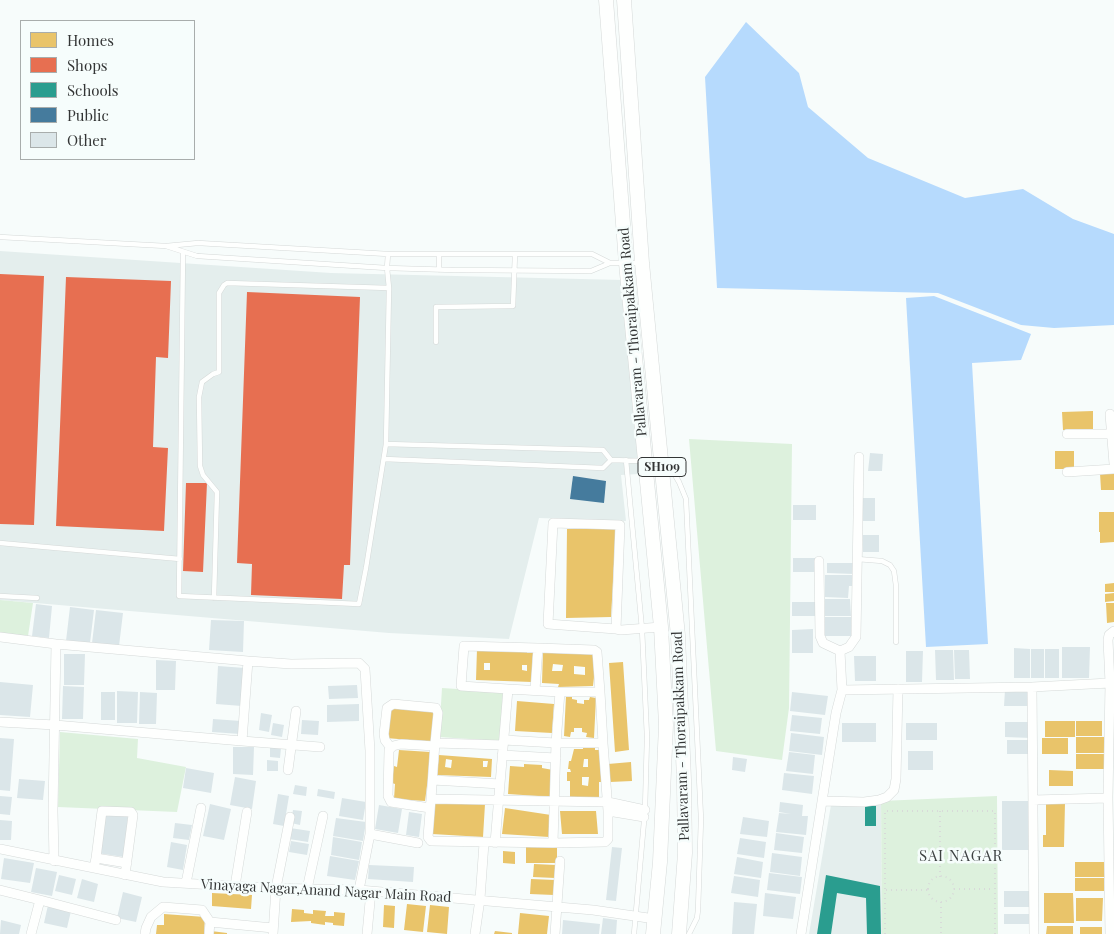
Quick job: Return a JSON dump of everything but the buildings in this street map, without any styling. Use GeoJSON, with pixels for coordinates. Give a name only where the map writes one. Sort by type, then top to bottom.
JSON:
{"type":"FeatureCollection","features":[{"type":"Feature","properties":{"kind":"main road","name":"Pallavaram - Thoraipakkam Road"},"geometry":{"type":"LineString","coordinates":[[606,0],[626,263],[661,627],[666,725],[660,862],[653,934]]}},
{"type":"Feature","properties":{"kind":"main road","name":"Pallavaram - Thoraipakkam Road"},"geometry":{"type":"LineString","coordinates":[[624,0],[642,263],[678,636],[685,853],[679,934]]}},
{"type":"Feature","properties":{"kind":"street"},"geometry":{"type":"LineString","coordinates":[[1110,414],[1114,464]]}},
{"type":"Feature","properties":{"kind":"street"},"geometry":{"type":"LineString","coordinates":[[1067,434],[1112,431]]}},
{"type":"Feature","properties":{"kind":"street"},"geometry":{"type":"LineString","coordinates":[[819,561],[820,636],[823,643],[840,651],[849,647],[856,637],[859,457]]}},
{"type":"Feature","properties":{"kind":"street"},"geometry":{"type":"LineString","coordinates":[[1067,472],[1114,469]]}},
{"type":"Feature","properties":{"kind":"street"},"geometry":{"type":"LineString","coordinates":[[616,629],[620,525],[553,523],[548,624],[621,630],[661,627]]}},
{"type":"Feature","properties":{"kind":"street"},"geometry":{"type":"LineString","coordinates":[[1110,934],[1112,912],[1108,798],[1112,683],[1108,635],[1114,631]]}},
{"type":"Feature","properties":{"kind":"street"},"geometry":{"type":"LineString","coordinates":[[0,637],[56,644],[291,664],[359,663],[365,669],[370,751],[370,834],[359,890]]}},
{"type":"Feature","properties":{"kind":"street"},"geometry":{"type":"LineString","coordinates":[[54,861],[56,644]]}},
{"type":"Feature","properties":{"kind":"street"},"geometry":{"type":"LineString","coordinates":[[391,748],[385,740],[384,734],[387,708],[393,704],[436,708],[438,712],[428,837],[431,841],[484,845],[496,843],[607,842],[608,806],[603,743],[600,692],[597,652],[594,650],[464,646],[461,686],[560,692],[600,692]]}},
{"type":"Feature","properties":{"kind":"street"},"geometry":{"type":"LineString","coordinates":[[536,690],[538,648]]}},
{"type":"Feature","properties":{"kind":"street"},"geometry":{"type":"LineString","coordinates":[[801,934],[836,713],[842,690],[840,651]]}},
{"type":"Feature","properties":{"kind":"street"},"geometry":{"type":"LineString","coordinates":[[242,741],[248,660]]}},
{"type":"Feature","properties":{"kind":"street"},"geometry":{"type":"LineString","coordinates":[[842,690],[1032,687],[1112,683]]}},
{"type":"Feature","properties":{"kind":"street"},"geometry":{"type":"LineString","coordinates":[[1032,687],[1034,934]]}},
{"type":"Feature","properties":{"kind":"street"},"geometry":{"type":"LineString","coordinates":[[496,843],[508,689]]}},
{"type":"Feature","properties":{"kind":"street"},"geometry":{"type":"LineString","coordinates":[[822,801],[864,802],[879,800],[888,797],[894,790],[896,779],[898,689]]}},
{"type":"Feature","properties":{"kind":"street"},"geometry":{"type":"LineString","coordinates":[[553,843],[556,743],[560,692]]}},
{"type":"Feature","properties":{"kind":"street"},"geometry":{"type":"LineString","coordinates":[[288,770],[296,711]]}},
{"type":"Feature","properties":{"kind":"street"},"geometry":{"type":"LineString","coordinates":[[0,722],[320,746]]}},
{"type":"Feature","properties":{"kind":"street"},"geometry":{"type":"LineString","coordinates":[[603,743],[401,744],[393,746],[389,750],[388,796],[391,802],[431,804],[555,801],[608,806],[645,814]]}},
{"type":"Feature","properties":{"kind":"street"},"geometry":{"type":"LineString","coordinates":[[502,755],[556,758]]}},
{"type":"Feature","properties":{"kind":"street"},"geometry":{"type":"LineString","coordinates":[[433,780],[500,784]]}},
{"type":"Feature","properties":{"kind":"street"},"geometry":{"type":"LineString","coordinates":[[1033,800],[1108,798]]}},
{"type":"Feature","properties":{"kind":"street"},"geometry":{"type":"LineString","coordinates":[[186,883],[201,808]]}},
{"type":"Feature","properties":{"kind":"street"},"geometry":{"type":"LineString","coordinates":[[94,868],[102,811],[130,812],[133,815],[125,875]]}},
{"type":"Feature","properties":{"kind":"street"},"geometry":{"type":"LineString","coordinates":[[235,886],[247,812]]}},
{"type":"Feature","properties":{"kind":"street"},"geometry":{"type":"LineString","coordinates":[[308,889],[322,816]]}},
{"type":"Feature","properties":{"kind":"street"},"geometry":{"type":"LineString","coordinates":[[210,922],[273,931],[276,888],[290,817]]}},
{"type":"Feature","properties":{"kind":"street"},"geometry":{"type":"LineString","coordinates":[[370,834],[418,844]]}},
{"type":"Feature","properties":{"kind":"street"},"geometry":{"type":"LineString","coordinates":[[475,934],[480,900],[484,845]]}},
{"type":"Feature","properties":{"kind":"street","name":"Vinayaga Nagar,Anand Nagar Main Road"},"geometry":{"type":"LineString","coordinates":[[0,849],[163,882],[359,890],[480,900],[655,919]]}},
{"type":"Feature","properties":{"kind":"street"},"geometry":{"type":"LineString","coordinates":[[96,858],[127,863]]}},
{"type":"Feature","properties":{"kind":"street"},"geometry":{"type":"LineString","coordinates":[[555,934],[560,861]]}},
{"type":"Feature","properties":{"kind":"street"},"geometry":{"type":"LineString","coordinates":[[0,890],[116,920]]}},
{"type":"Feature","properties":{"kind":"street"},"geometry":{"type":"LineString","coordinates":[[367,934],[371,891]]}},
{"type":"Feature","properties":{"kind":"street"},"geometry":{"type":"LineString","coordinates":[[30,934],[40,900]]}},
{"type":"Feature","properties":{"kind":"street"},"geometry":{"type":"LineString","coordinates":[[145,934],[151,917],[163,907],[202,910],[210,922],[209,934]]}},
{"type":"Feature","properties":{"kind":"lane"},"geometry":{"type":"LineString","coordinates":[[0,237],[166,246],[198,243],[388,254],[592,254],[610,263]]}},
{"type":"Feature","properties":{"kind":"lane"},"geometry":{"type":"LineString","coordinates":[[166,246],[197,256],[439,270],[591,272],[610,263],[642,263]]}},
{"type":"Feature","properties":{"kind":"lane"},"geometry":{"type":"LineString","coordinates":[[183,252],[180,596],[359,604],[386,444],[388,254]]}},
{"type":"Feature","properties":{"kind":"lane"},"geometry":{"type":"LineString","coordinates":[[439,254],[439,270]]}},
{"type":"Feature","properties":{"kind":"lane"},"geometry":{"type":"LineString","coordinates":[[436,342],[436,307],[513,306],[515,254]]}},
{"type":"Feature","properties":{"kind":"lane"},"geometry":{"type":"LineString","coordinates":[[214,598],[217,492],[203,475],[200,466],[199,397],[202,382],[219,372],[219,293],[224,284],[389,288]]}},
{"type":"Feature","properties":{"kind":"lane"},"geometry":{"type":"LineString","coordinates":[[386,444],[603,450],[611,460]]}},
{"type":"Feature","properties":{"kind":"lane"},"geometry":{"type":"LineString","coordinates":[[660,448],[686,499],[701,819],[698,857],[698,910],[697,918],[689,934]]}},
{"type":"Feature","properties":{"kind":"lane"},"geometry":{"type":"LineString","coordinates":[[384,459],[602,468],[611,460],[644,461]]}},
{"type":"Feature","properties":{"kind":"lane"},"geometry":{"type":"LineString","coordinates":[[626,460],[642,629],[647,737],[645,814],[634,934]]}},
{"type":"Feature","properties":{"kind":"lane"},"geometry":{"type":"LineString","coordinates":[[0,543],[180,559]]}},
{"type":"Feature","properties":{"kind":"lane"},"geometry":{"type":"LineString","coordinates":[[857,559],[882,561],[890,565],[894,570],[896,586],[896,642]]}},
{"type":"Feature","properties":{"kind":"lane"},"geometry":{"type":"LineString","coordinates":[[0,596],[37,598]]}},
{"type":"Feature","properties":{"kind":"path"},"geometry":{"type":"LineString","coordinates":[[885,934],[885,811],[995,811],[994,934]]}},
{"type":"Feature","properties":{"kind":"path"},"geometry":{"type":"LineString","coordinates":[[940,811],[940,876]]}},
{"type":"Feature","properties":{"kind":"path"},"geometry":{"type":"LineString","coordinates":[[940,876],[951,880],[954,889],[948,900],[941,902],[933,899],[929,890],[930,882],[940,876]]}},
{"type":"Feature","properties":{"kind":"path"},"geometry":{"type":"LineString","coordinates":[[954,889],[995,889]]}},
{"type":"Feature","properties":{"kind":"path"},"geometry":{"type":"LineString","coordinates":[[885,890],[929,890]]}},
{"type":"Feature","properties":{"kind":"path"},"geometry":{"type":"LineString","coordinates":[[941,902],[941,934]]}},
{"type":"Feature","properties":{"kind":"shaded area"},"geometry":{"type":"Polygon","coordinates":[[[0,251],[331,273],[623,280],[639,474],[621,475],[626,521],[539,518],[509,639],[389,633],[0,600],[0,251]]]}},
{"type":"Feature","properties":{"kind":"shaded area"},"geometry":{"type":"Polygon","coordinates":[[[831,805],[881,805],[882,934],[809,934],[831,805]]]}},
{"type":"Feature","properties":{"kind":"green space"},"geometry":{"type":"Polygon","coordinates":[[[689,439],[792,444],[789,708],[782,760],[716,751],[689,439]]]}},
{"type":"Feature","properties":{"kind":"green space"},"geometry":{"type":"Polygon","coordinates":[[[0,600],[33,603],[28,636],[0,633],[0,600]]]}},
{"type":"Feature","properties":{"kind":"green space"},"geometry":{"type":"Polygon","coordinates":[[[442,688],[503,692],[500,741],[439,737],[442,688]]]}},
{"type":"Feature","properties":{"kind":"green space"},"geometry":{"type":"Polygon","coordinates":[[[60,732],[138,739],[137,758],[186,767],[177,812],[58,807],[60,732]]]}},
{"type":"Feature","properties":{"kind":"green space"},"geometry":{"type":"Polygon","coordinates":[[[997,796],[998,934],[882,934],[881,801],[997,796]]]}},
{"type":"Feature","properties":{"kind":"water"},"geometry":{"type":"Polygon","coordinates":[[[746,22],[799,73],[808,107],[868,158],[965,198],[1023,189],[1073,219],[1114,234],[1114,325],[1054,328],[1021,325],[938,293],[717,288],[705,77],[746,22]]]}},
{"type":"Feature","properties":{"kind":"water"},"geometry":{"type":"Polygon","coordinates":[[[934,296],[1031,334],[1021,360],[972,363],[988,644],[926,647],[906,298],[934,296]]]}},
{"type":"Feature","properties":{"kind":"district","name":"SAI NAGAR"},"geometry":{"type":"Point","coordinates":[961,856]}}]}
